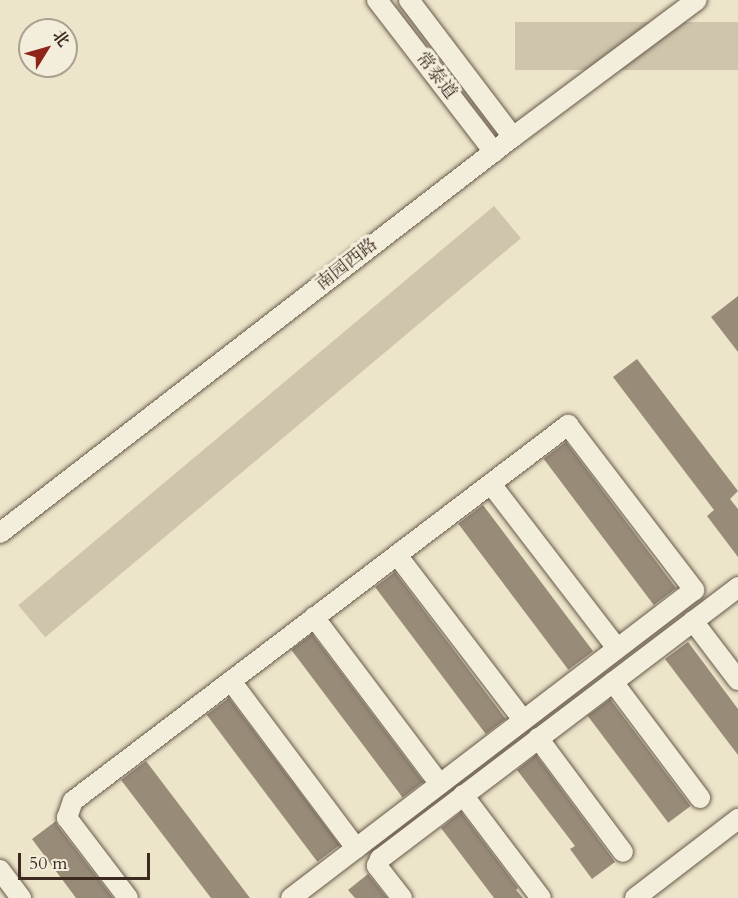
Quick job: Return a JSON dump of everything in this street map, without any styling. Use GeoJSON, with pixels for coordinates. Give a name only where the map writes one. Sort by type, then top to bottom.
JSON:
{"type":"FeatureCollection","features":[{"type":"Feature","properties":{"kind":"street","name":"常泰道"},"geometry":{"type":"LineString","coordinates":[[377,0],[494,152]]}},
{"type":"Feature","properties":{"kind":"street","name":"常泰道"},"geometry":{"type":"LineString","coordinates":[[409,0],[513,137]]}},
{"type":"Feature","properties":{"kind":"street","name":"南园西路"},"geometry":{"type":"LineString","coordinates":[[0,533],[513,137],[697,0]]}},
{"type":"Feature","properties":{"kind":"street"},"geometry":{"type":"LineString","coordinates":[[128,898],[67,818],[73,801],[568,425],[694,590],[294,897]]}},
{"type":"Feature","properties":{"kind":"street"},"geometry":{"type":"LineString","coordinates":[[490,484],[616,648]]}},
{"type":"Feature","properties":{"kind":"street"},"geometry":{"type":"LineString","coordinates":[[397,555],[523,720]]}},
{"type":"Feature","properties":{"kind":"street"},"geometry":{"type":"LineString","coordinates":[[402,898],[377,866],[380,859],[738,587]]}},
{"type":"Feature","properties":{"kind":"street"},"geometry":{"type":"LineString","coordinates":[[314,617],[440,784]]}},
{"type":"Feature","properties":{"kind":"street"},"geometry":{"type":"LineString","coordinates":[[693,621],[738,680]]}},
{"type":"Feature","properties":{"kind":"street"},"geometry":{"type":"LineString","coordinates":[[231,681],[356,848]]}},
{"type":"Feature","properties":{"kind":"street"},"geometry":{"type":"LineString","coordinates":[[613,682],[700,798]]}},
{"type":"Feature","properties":{"kind":"street"},"geometry":{"type":"LineString","coordinates":[[538,738],[623,852]]}},
{"type":"Feature","properties":{"kind":"street"},"geometry":{"type":"LineString","coordinates":[[463,795],[541,898]]}},
{"type":"Feature","properties":{"kind":"street"},"geometry":{"type":"LineString","coordinates":[[635,898],[738,819]]}},
{"type":"Feature","properties":{"kind":"street"},"geometry":{"type":"LineString","coordinates":[[0,870],[21,898]]}},
{"type":"Feature","properties":{"kind":"shaded area"},"geometry":{"type":"Polygon","coordinates":[[[515,22],[738,22],[738,70],[515,70],[515,22]]]}},
{"type":"Feature","properties":{"kind":"shaded area"},"geometry":{"type":"Polygon","coordinates":[[[494,206],[521,238],[45,637],[18,605],[494,206]]]}},
{"type":"Feature","properties":{"kind":"building"},"geometry":{"type":"Polygon","coordinates":[[[738,296],[738,352],[711,317],[738,296]]]}},
{"type":"Feature","properties":{"kind":"building"},"geometry":{"type":"Polygon","coordinates":[[[637,359],[738,491],[730,499],[738,509],[738,557],[707,516],[714,510],[613,377],[637,359]]]}},
{"type":"Feature","properties":{"kind":"building"},"geometry":{"type":"Polygon","coordinates":[[[566,442],[676,588],[654,605],[544,459],[566,442]]]}},
{"type":"Feature","properties":{"kind":"building"},"geometry":{"type":"Polygon","coordinates":[[[483,505],[593,651],[568,670],[458,524],[483,505]]]}},
{"type":"Feature","properties":{"kind":"building"},"geometry":{"type":"Polygon","coordinates":[[[395,572],[506,719],[486,734],[375,587],[395,572]]]}},
{"type":"Feature","properties":{"kind":"building"},"geometry":{"type":"Polygon","coordinates":[[[312,634],[423,782],[403,797],[291,650],[312,634]]]}},
{"type":"Feature","properties":{"kind":"building"},"geometry":{"type":"Polygon","coordinates":[[[688,642],[738,709],[738,755],[665,659],[688,642]]]}},
{"type":"Feature","properties":{"kind":"building"},"geometry":{"type":"Polygon","coordinates":[[[229,698],[340,845],[317,862],[207,715],[229,698]]]}},
{"type":"Feature","properties":{"kind":"building"},"geometry":{"type":"Polygon","coordinates":[[[610,699],[691,806],[668,823],[588,716],[610,699]]]}},
{"type":"Feature","properties":{"kind":"building"},"geometry":{"type":"Polygon","coordinates":[[[536,755],[615,862],[592,879],[570,849],[575,846],[517,770],[536,755]]]}},
{"type":"Feature","properties":{"kind":"building"},"geometry":{"type":"Polygon","coordinates":[[[146,761],[250,898],[211,898],[121,780],[146,761]]]}},
{"type":"Feature","properties":{"kind":"building"},"geometry":{"type":"Polygon","coordinates":[[[461,812],[523,898],[494,898],[441,828],[461,812]]]}},
{"type":"Feature","properties":{"kind":"building"},"geometry":{"type":"Polygon","coordinates":[[[56,821],[113,898],[76,898],[32,839],[56,821]]]}},
{"type":"Feature","properties":{"kind":"building"},"geometry":{"type":"Polygon","coordinates":[[[368,874],[387,898],[355,898],[348,890],[368,874]]]}}]}
